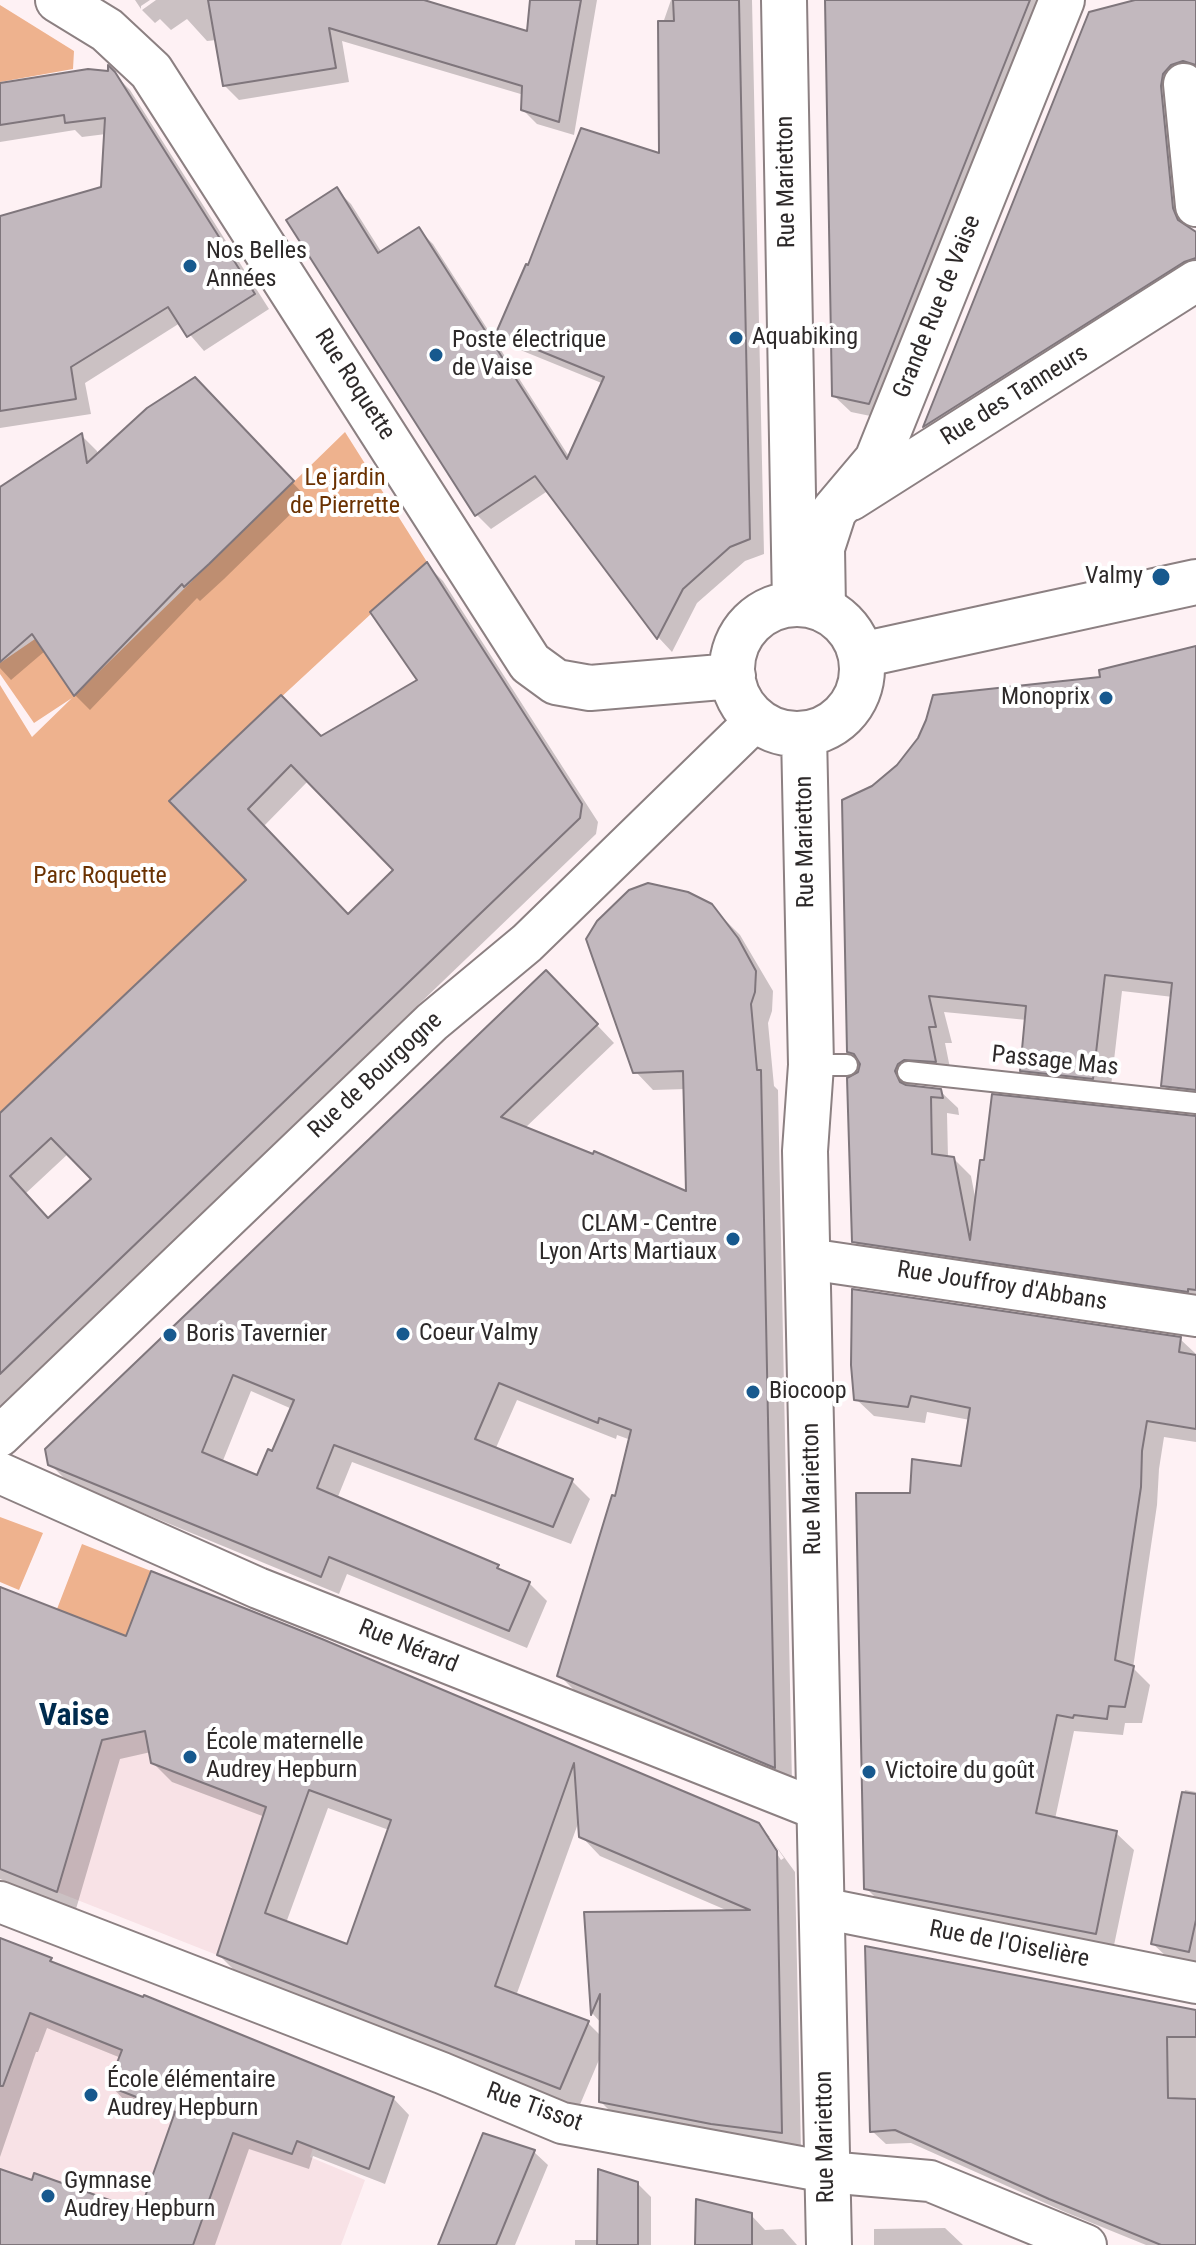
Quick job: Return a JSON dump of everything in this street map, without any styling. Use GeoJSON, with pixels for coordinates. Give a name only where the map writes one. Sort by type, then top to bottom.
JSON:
{"type":"FeatureCollection","features":[{"type":"Feature","properties":{"kind":"main road","name":"Rue Marietton"},"geometry":{"type":"LineString","coordinates":[[784,0],[809,606]]}},
{"type":"Feature","properties":{"kind":"main road","name":"Grande Rue de Vaise"},"geometry":{"type":"LineString","coordinates":[[809,606],[834,511],[877,460],[1062,0]]}},
{"type":"Feature","properties":{"kind":"main road","name":"Rue Roquette"},"geometry":{"type":"LineString","coordinates":[[64,2],[107,30],[151,71],[530,663],[556,682],[590,688],[733,676]]}},
{"type":"Feature","properties":{"kind":"main road"},"geometry":{"type":"LineString","coordinates":[[861,655],[1196,582]]}},
{"type":"Feature","properties":{"kind":"main road"},"geometry":{"type":"LineString","coordinates":[[778,606],[809,606],[840,620],[853,636],[861,655],[862,677],[856,698],[843,716],[825,728],[804,734],[787,733],[756,720],[737,693],[733,676],[733,658],[738,641],[748,626],[778,606]]}},
{"type":"Feature","properties":{"kind":"main road","name":"Rue Marietton"},"geometry":{"type":"LineString","coordinates":[[804,734],[829,1065],[805,1151],[829,2245]]}},
{"type":"Feature","properties":{"kind":"street"},"geometry":{"type":"LineString","coordinates":[[1184,84],[1196,206]]}},
{"type":"Feature","properties":{"kind":"street","name":"Rue des Tanneurs"},"geometry":{"type":"LineString","coordinates":[[834,511],[1196,281]]}},
{"type":"Feature","properties":{"kind":"street","name":"Rue de Bourgogne"},"geometry":{"type":"LineString","coordinates":[[0,1436],[432,1022],[527,943],[756,720]]}},
{"type":"Feature","properties":{"kind":"street","name":"Rue Jouffroy d'Abbans"},"geometry":{"type":"LineString","coordinates":[[808,1259],[1196,1316]]}},
{"type":"Feature","properties":{"kind":"street","name":"Rue Nérard"},"geometry":{"type":"LineString","coordinates":[[0,1473],[258,1588],[819,1810]]}},
{"type":"Feature","properties":{"kind":"street","name":"Rue Tissot"},"geometry":{"type":"LineString","coordinates":[[0,1902],[442,2073],[562,2123],[827,2172],[930,2181],[1086,2245]]}},
{"type":"Feature","properties":{"kind":"street","name":"Rue de l'Oiselière"},"geometry":{"type":"LineString","coordinates":[[822,1908],[1196,1983]]}},
{"type":"Feature","properties":{"kind":"lane","name":"Passage Mas"},"geometry":{"type":"LineString","coordinates":[[908,1072],[1196,1103]]}},
{"type":"Feature","properties":{"kind":"shaded area","name":"École maternelle Audrey Hepburn"},"geometry":{"type":"Polygon","coordinates":[[[151,1571],[321,1639],[217,1955],[57,1892],[102,1740],[145,1731],[126,1636],[151,1571]]]}},
{"type":"Feature","properties":{"kind":"shaded area"},"geometry":{"type":"Polygon","coordinates":[[[0,1938],[339,2074],[310,2157],[365,2180],[341,2245],[128,2245],[34,2174],[32,2180],[0,2169],[0,1938]]]}},
{"type":"Feature","properties":{"kind":"green space"},"geometry":{"type":"Polygon","coordinates":[[[0,5],[74,51],[73,69],[0,82],[0,5]]]}},
{"type":"Feature","properties":{"kind":"green space","name":"Parc Roquette"},"geometry":{"type":"Polygon","coordinates":[[[345,432],[427,562],[169,801],[246,880],[0,1112],[0,685],[32,737],[72,698],[34,723],[0,674],[0,663],[35,639],[74,696],[345,432]]]}},
{"type":"Feature","properties":{"kind":"green space"},"geometry":{"type":"Polygon","coordinates":[[[0,1517],[43,1533],[19,1590],[0,1582],[0,1517]]]}},
{"type":"Feature","properties":{"kind":"green space"},"geometry":{"type":"Polygon","coordinates":[[[82,1544],[151,1571],[126,1636],[57,1609],[82,1544]]]}},
{"type":"Feature","properties":{"kind":"building"},"geometry":{"type":"Polygon","coordinates":[[[208,0],[424,0],[527,31],[530,0],[581,0],[559,122],[521,110],[522,86],[329,28],[336,68],[223,86],[208,0]]]}},
{"type":"Feature","properties":{"kind":"building"},"geometry":{"type":"Polygon","coordinates":[[[673,0],[739,0],[750,539],[730,547],[683,589],[657,639],[535,476],[475,516],[286,220],[337,187],[378,253],[419,227],[567,459],[604,377],[496,333],[528,265],[581,128],[659,153],[658,21],[674,21],[673,0]]]}},
{"type":"Feature","properties":{"kind":"building"},"geometry":{"type":"Polygon","coordinates":[[[825,0],[1030,0],[869,404],[832,396],[825,0]]]}},
{"type":"Feature","properties":{"kind":"building"},"geometry":{"type":"Polygon","coordinates":[[[1135,0],[1196,0],[1196,65],[1183,61],[1171,65],[1163,74],[1161,86],[1173,208],[1178,220],[1196,232],[1196,258],[1184,262],[923,427],[1089,12],[1135,0]]]}},
{"type":"Feature","properties":{"kind":"building"},"geometry":{"type":"Polygon","coordinates":[[[108,65],[255,294],[187,337],[168,307],[71,367],[76,399],[0,411],[0,216],[101,187],[105,118],[65,123],[64,115],[0,125],[0,83],[88,69],[108,71],[108,65]]]}},
{"type":"Feature","properties":{"kind":"building"},"geometry":{"type":"Polygon","coordinates":[[[195,377],[294,481],[184,587],[182,584],[74,696],[32,634],[0,662],[0,487],[82,433],[87,463],[147,408],[195,377]]]}},
{"type":"Feature","properties":{"kind":"building"},"geometry":{"type":"Polygon","coordinates":[[[427,562],[582,804],[580,818],[0,1374],[0,1113],[246,880],[169,801],[281,695],[321,736],[417,680],[370,612],[427,562]],[[291,765],[248,809],[348,914],[393,870],[291,765]],[[51,1138],[10,1176],[48,1218],[91,1179],[51,1138]]]}},
{"type":"Feature","properties":{"kind":"building"},"geometry":{"type":"Polygon","coordinates":[[[1196,646],[1196,1090],[1161,1086],[1172,983],[1105,975],[1093,1079],[1020,1071],[1026,1006],[929,996],[936,1027],[929,1027],[936,1062],[904,1060],[895,1071],[900,1082],[906,1085],[941,1089],[943,1098],[931,1097],[932,1154],[954,1157],[970,1240],[992,1094],[1196,1116],[1196,1290],[1188,1289],[1188,1292],[852,1242],[847,1078],[858,1072],[860,1064],[854,1054],[847,1052],[842,800],[872,786],[897,765],[918,738],[933,695],[1100,677],[1099,670],[1196,646]]]}},
{"type":"Feature","properties":{"kind":"building"},"geometry":{"type":"Polygon","coordinates":[[[648,883],[688,892],[712,904],[738,938],[756,971],[751,1004],[757,1070],[761,1070],[775,1768],[557,1676],[612,1495],[615,1496],[631,1430],[599,1418],[598,1423],[499,1383],[475,1439],[573,1479],[553,1527],[334,1445],[317,1488],[499,1565],[497,1568],[530,1582],[509,1631],[329,1557],[321,1577],[48,1465],[45,1449],[546,970],[598,1024],[501,1117],[593,1154],[594,1151],[686,1191],[683,1071],[633,1073],[586,939],[597,921],[629,890],[648,883]],[[233,1375],[202,1452],[257,1475],[268,1449],[272,1451],[294,1400],[233,1375]]]}},
{"type":"Feature","properties":{"kind":"building"},"geometry":{"type":"Polygon","coordinates":[[[852,1289],[1181,1337],[1179,1352],[1196,1355],[1196,1429],[1147,1421],[1141,1487],[1115,1660],[1134,1666],[1125,1707],[1109,1706],[1107,1719],[1057,1715],[1036,1813],[1117,1831],[1096,1934],[864,1889],[856,1493],[910,1493],[912,1459],[961,1466],[970,1408],[911,1396],[908,1407],[854,1400],[852,1289]]]}},
{"type":"Feature","properties":{"kind":"building"},"geometry":{"type":"Polygon","coordinates":[[[151,1571],[322,1639],[759,1823],[777,1851],[782,2133],[711,2124],[599,2102],[600,1994],[591,2015],[584,1912],[750,1910],[579,1837],[574,1763],[495,1986],[589,2021],[560,2089],[217,1955],[266,1807],[151,1763],[145,1731],[102,1740],[57,1892],[0,1869],[0,1587],[126,1636],[151,1571]],[[309,1790],[265,1913],[347,1944],[391,1820],[309,1790]]]}},
{"type":"Feature","properties":{"kind":"building"},"geometry":{"type":"Polygon","coordinates":[[[1182,1792],[1196,1794],[1196,1920],[1189,1952],[1151,1944],[1182,1792]]]}},
{"type":"Feature","properties":{"kind":"building"},"geometry":{"type":"Polygon","coordinates":[[[0,1938],[52,1958],[50,1961],[144,1995],[394,2097],[369,2169],[297,2141],[292,2154],[233,2133],[193,2245],[0,2245],[0,2169],[32,2180],[34,2173],[140,2211],[175,2112],[108,2086],[122,2050],[30,2013],[3,2086],[0,2086],[0,1938]]]}},
{"type":"Feature","properties":{"kind":"building"},"geometry":{"type":"Polygon","coordinates":[[[865,1946],[1196,2010],[1196,2037],[1167,2037],[1168,2098],[1196,2099],[1196,2245],[1161,2245],[895,2130],[870,2132],[865,1946]]]}},
{"type":"Feature","properties":{"kind":"building"},"geometry":{"type":"Polygon","coordinates":[[[483,2133],[535,2150],[496,2245],[438,2245],[483,2133]]]}},
{"type":"Feature","properties":{"kind":"building"},"geometry":{"type":"Polygon","coordinates":[[[598,2169],[638,2182],[638,2245],[597,2245],[598,2169]]]}},
{"type":"Feature","properties":{"kind":"building"},"geometry":{"type":"Polygon","coordinates":[[[696,2199],[752,2213],[752,2245],[695,2245],[696,2199]]]}},
{"type":"Feature","properties":{"kind":"place","name":"Nos Belles Années"},"geometry":{"type":"Point","coordinates":[190,266]}},
{"type":"Feature","properties":{"kind":"place","name":"Aquabiking"},"geometry":{"type":"Point","coordinates":[736,338]}},
{"type":"Feature","properties":{"kind":"place","name":"Poste électrique de Vaise"},"geometry":{"type":"Point","coordinates":[436,355]}},
{"type":"Feature","properties":{"kind":"place","name":"Valmy"},"geometry":{"type":"Point","coordinates":[1161,577]}},
{"type":"Feature","properties":{"kind":"place","name":"Monoprix"},"geometry":{"type":"Point","coordinates":[1106,698]}},
{"type":"Feature","properties":{"kind":"place","name":"CLAM - Centre Lyon Arts Martiaux"},"geometry":{"type":"Point","coordinates":[733,1239]}},
{"type":"Feature","properties":{"kind":"place","name":"Coeur Valmy"},"geometry":{"type":"Point","coordinates":[403,1334]}},
{"type":"Feature","properties":{"kind":"place","name":"Boris Tavernier"},"geometry":{"type":"Point","coordinates":[170,1335]}},
{"type":"Feature","properties":{"kind":"place","name":"Biocoop"},"geometry":{"type":"Point","coordinates":[753,1392]}},
{"type":"Feature","properties":{"kind":"place","name":"École maternelle Audrey Hepburn"},"geometry":{"type":"Point","coordinates":[190,1757]}},
{"type":"Feature","properties":{"kind":"place","name":"Victoire du goût"},"geometry":{"type":"Point","coordinates":[869,1772]}},
{"type":"Feature","properties":{"kind":"place","name":"École élémentaire Audrey Hepburn"},"geometry":{"type":"Point","coordinates":[91,2095]}},
{"type":"Feature","properties":{"kind":"place","name":"Gymnase Audrey Hepburn"},"geometry":{"type":"Point","coordinates":[48,2196]}},
{"type":"Feature","properties":{"kind":"district","name":"Vaise"},"geometry":{"type":"Point","coordinates":[74,1717]}},
{"type":"Feature","properties":{"kind":"park label","name":"Le jardin de Pierrette"},"geometry":{"type":"Point","coordinates":[345,493]}}]}
